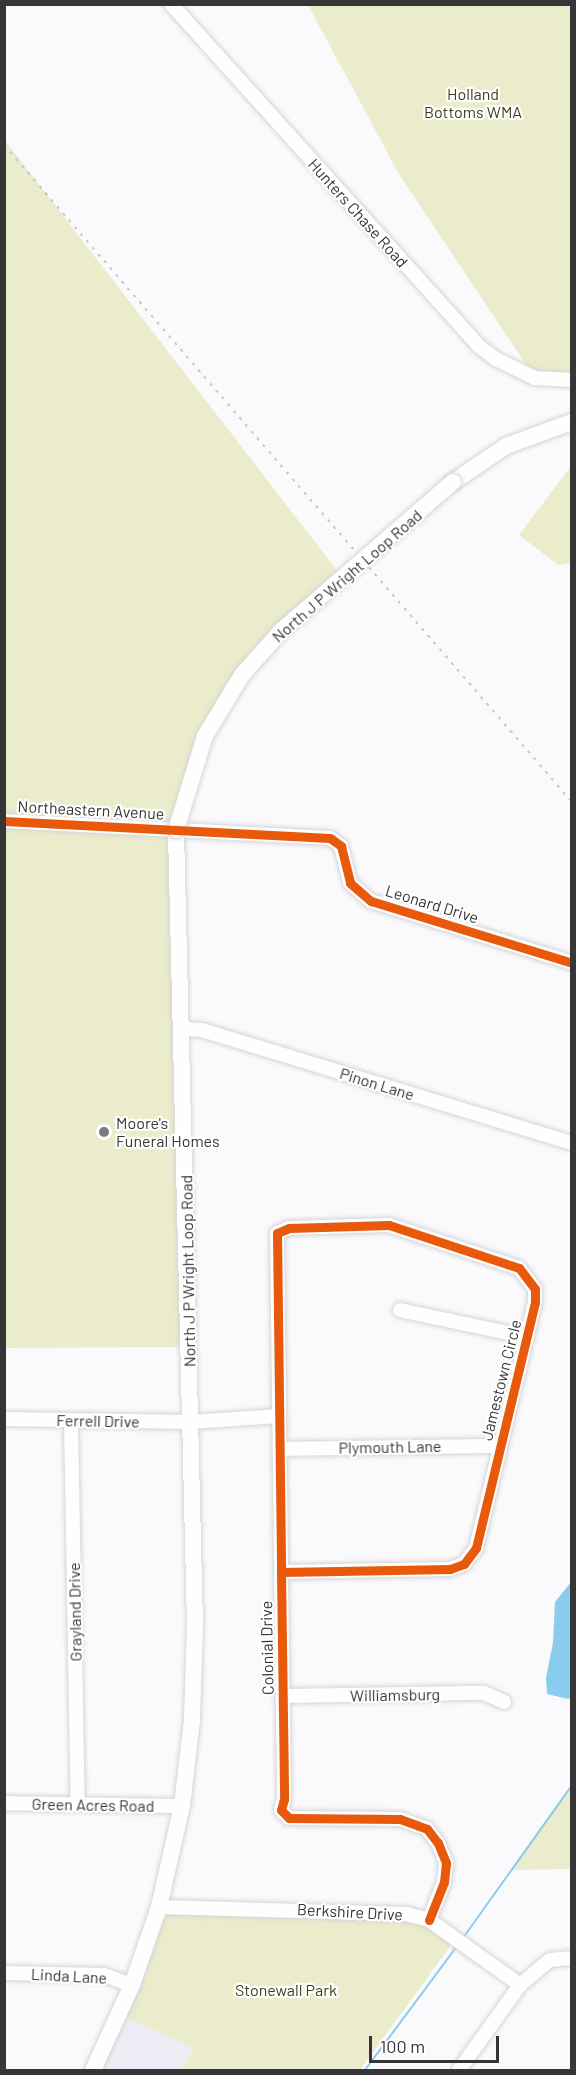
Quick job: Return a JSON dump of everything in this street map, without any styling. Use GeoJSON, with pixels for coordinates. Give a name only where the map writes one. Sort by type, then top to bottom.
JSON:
{"type":"FeatureCollection","features":[{"type":"Feature","properties":{"kind":"main road","name":"North J P Wright Loop Road"},"geometry":{"type":"LineString","coordinates":[[93,2070],[132,1985],[159,1907],[182,1806],[194,1663],[191,1422],[176,830],[205,736],[242,675],[282,630],[453,482],[506,446],[572,422]]}},
{"type":"Feature","properties":{"kind":"street","name":"Hunters Chase Road"},"geometry":{"type":"LineString","coordinates":[[171,4],[480,347],[496,359],[536,378],[572,380]]}},
{"type":"Feature","properties":{"kind":"street","name":"Northeastern Avenue"},"geometry":{"type":"LineString","coordinates":[[4,821],[176,830]]}},
{"type":"Feature","properties":{"kind":"street","name":"Leonard Drive"},"geometry":{"type":"LineString","coordinates":[[176,830],[330,838],[341,846],[351,883],[371,901],[572,963]]}},
{"type":"Feature","properties":{"kind":"street","name":"Pinon Lane"},"geometry":{"type":"LineString","coordinates":[[182,1029],[202,1030],[572,1143]]}},
{"type":"Feature","properties":{"kind":"street","name":"Jamestown Circle"},"geometry":{"type":"LineString","coordinates":[[277,1233],[289,1228],[389,1225],[519,1268],[535,1289],[527,1337],[476,1548],[464,1564],[450,1569],[281,1572]]}},
{"type":"Feature","properties":{"kind":"street","name":"Colonial Drive"},"geometry":{"type":"LineString","coordinates":[[277,1233],[284,1799],[281,1810],[289,1818],[400,1819],[427,1829],[438,1842],[446,1863],[444,1882],[429,1920]]}},
{"type":"Feature","properties":{"kind":"street"},"geometry":{"type":"LineString","coordinates":[[400,1310],[527,1337]]}},
{"type":"Feature","properties":{"kind":"street"},"geometry":{"type":"LineString","coordinates":[[191,1422],[279,1416]]}},
{"type":"Feature","properties":{"kind":"street","name":"Ferrell Drive"},"geometry":{"type":"LineString","coordinates":[[4,1419],[191,1422]]}},
{"type":"Feature","properties":{"kind":"street","name":"Grayland Drive"},"geometry":{"type":"LineString","coordinates":[[71,1420],[78,1804]]}},
{"type":"Feature","properties":{"kind":"street","name":"Plymouth Lane"},"geometry":{"type":"LineString","coordinates":[[280,1449],[500,1446]]}},
{"type":"Feature","properties":{"kind":"street","name":"Williamsburg"},"geometry":{"type":"LineString","coordinates":[[283,1696],[484,1694],[504,1702]]}},
{"type":"Feature","properties":{"kind":"street","name":"Green Acres Road"},"geometry":{"type":"LineString","coordinates":[[4,1803],[182,1806]]}},
{"type":"Feature","properties":{"kind":"street","name":"Berkshire Drive"},"geometry":{"type":"LineString","coordinates":[[159,1907],[357,1910],[407,1914],[429,1920],[520,1985]]}},
{"type":"Feature","properties":{"kind":"street"},"geometry":{"type":"LineString","coordinates":[[459,2070],[520,1985],[542,1964],[572,1958]]}},
{"type":"Feature","properties":{"kind":"street","name":"Linda Lane"},"geometry":{"type":"LineString","coordinates":[[4,1973],[104,1975],[132,1985]]}},
{"type":"Feature","properties":{"kind":"shaded area"},"geometry":{"type":"Polygon","coordinates":[[[119,2014],[193,2048],[182,2070],[93,2070],[119,2014]]]}},
{"type":"Feature","properties":{"kind":"green space","name":"Holland Bottoms WMA"},"geometry":{"type":"Polygon","coordinates":[[[308,5],[571,5],[571,380],[535,378],[399,174],[308,5]]]}},
{"type":"Feature","properties":{"kind":"green space"},"geometry":{"type":"Polygon","coordinates":[[[4,139],[342,577],[227,697],[182,810],[189,1347],[5,1348],[4,139]]]}},
{"type":"Feature","properties":{"kind":"green space"},"geometry":{"type":"Polygon","coordinates":[[[571,466],[571,563],[558,565],[519,535],[571,466]]]}},
{"type":"Feature","properties":{"kind":"green space"},"geometry":{"type":"Polygon","coordinates":[[[571,1787],[571,1869],[511,1870],[571,1787]]]}},
{"type":"Feature","properties":{"kind":"green space","name":"Stonewall Park"},"geometry":{"type":"Polygon","coordinates":[[[159,1907],[389,1912],[451,1935],[449,1948],[360,2070],[182,2070],[193,2048],[119,2014],[159,1907]]]}},
{"type":"Feature","properties":{"kind":"water"},"geometry":{"type":"Polygon","coordinates":[[[571,1582],[572,1697],[568,1699],[547,1694],[546,1678],[553,1643],[555,1602],[571,1582]]]}},
{"type":"Feature","properties":{"kind":"waterway"},"geometry":{"type":"LineString","coordinates":[[463,1938],[572,1785]]}},
{"type":"Feature","properties":{"kind":"waterway"},"geometry":{"type":"LineString","coordinates":[[365,2070],[458,1945]]}},
{"type":"Feature","properties":{"kind":"railway"},"geometry":{"type":"LineString","coordinates":[[4,145],[572,802]]}},
{"type":"Feature","properties":{"kind":"cycle path"},"geometry":{"type":"LineString","coordinates":[[4,821],[330,838],[341,846],[350,883],[371,901],[572,963]]}},
{"type":"Feature","properties":{"kind":"cycle path"},"geometry":{"type":"LineString","coordinates":[[281,1572],[450,1569],[464,1564],[476,1548],[535,1302],[535,1289],[519,1268],[389,1225],[289,1228],[277,1233],[281,1572],[284,1799],[281,1810],[289,1818],[400,1819],[427,1829],[438,1843],[446,1863],[444,1882],[429,1920]]}},
{"type":"Feature","properties":{"kind":"place","name":"Moore's Funeral Homes"},"geometry":{"type":"Point","coordinates":[104,1132]}}]}
